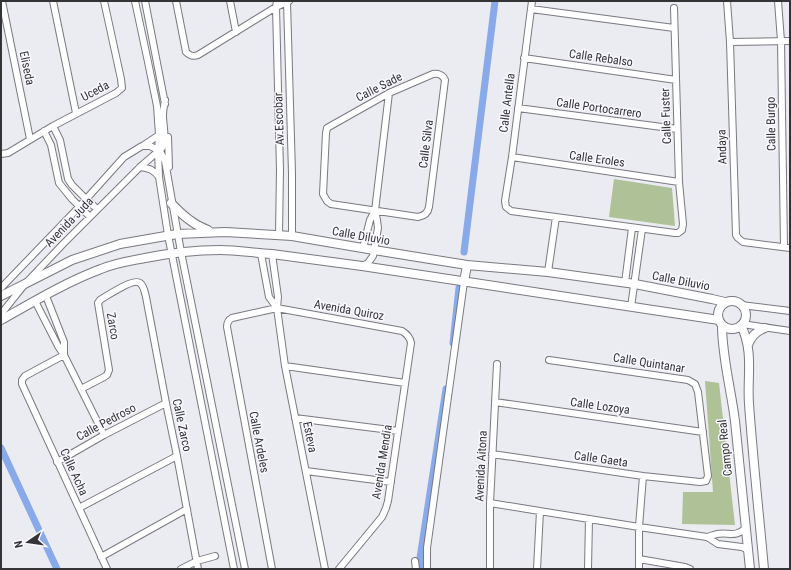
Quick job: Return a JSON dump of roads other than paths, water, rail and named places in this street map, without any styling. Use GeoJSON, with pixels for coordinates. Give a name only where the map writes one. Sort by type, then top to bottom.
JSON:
{"type":"FeatureCollection","features":[{"type":"Feature","properties":{"kind":"street","name":"Eliseda"},"geometry":{"type":"LineString","coordinates":[[2,1],[30,139]]}},
{"type":"Feature","properties":{"kind":"street"},"geometry":{"type":"LineString","coordinates":[[53,1],[76,113]]}},
{"type":"Feature","properties":{"kind":"street","name":"Uceda"},"geometry":{"type":"LineString","coordinates":[[1,154],[8,153],[76,113],[116,93],[122,88],[104,1]]}},
{"type":"Feature","properties":{"kind":"street"},"geometry":{"type":"LineString","coordinates":[[135,1],[157,106],[159,177],[168,235],[234,569]]}},
{"type":"Feature","properties":{"kind":"street"},"geometry":{"type":"LineString","coordinates":[[145,1],[165,100],[171,199],[180,213],[190,221],[201,228],[213,232]]}},
{"type":"Feature","properties":{"kind":"street"},"geometry":{"type":"LineString","coordinates":[[176,1],[186,52],[188,55],[192,56],[198,55],[236,32],[277,4],[287,1]]}},
{"type":"Feature","properties":{"kind":"street"},"geometry":{"type":"LineString","coordinates":[[230,1],[236,32]]}},
{"type":"Feature","properties":{"kind":"street","name":"Av Escobar"},"geometry":{"type":"LineString","coordinates":[[287,1],[292,173],[292,236]]}},
{"type":"Feature","properties":{"kind":"street","name":"Calle Antella"},"geometry":{"type":"LineString","coordinates":[[532,1],[512,157],[504,201],[506,207],[511,211],[556,217]]}},
{"type":"Feature","properties":{"kind":"street","name":"Andaya"},"geometry":{"type":"LineString","coordinates":[[727,1],[730,42],[736,235],[743,242],[787,248]]}},
{"type":"Feature","properties":{"kind":"street","name":"Calle Burgo"},"geometry":{"type":"LineString","coordinates":[[778,1],[781,41],[787,248]]}},
{"type":"Feature","properties":{"kind":"street"},"geometry":{"type":"LineString","coordinates":[[277,4],[280,170],[279,235]]}},
{"type":"Feature","properties":{"kind":"street","name":"Calle Fuster"},"geometry":{"type":"LineString","coordinates":[[642,229],[675,233],[682,230],[683,224],[679,182],[674,8]]}},
{"type":"Feature","properties":{"kind":"street"},"geometry":{"type":"LineString","coordinates":[[531,9],[674,28]]}},
{"type":"Feature","properties":{"kind":"street"},"geometry":{"type":"LineString","coordinates":[[730,42],[790,41]]}},
{"type":"Feature","properties":{"kind":"street","name":"Calle Rebalso"},"geometry":{"type":"LineString","coordinates":[[524,58],[676,80]]}},
{"type":"Feature","properties":{"kind":"street","name":"Calle Sade"},"geometry":{"type":"LineString","coordinates":[[375,210],[331,204],[327,201],[324,194],[326,130],[389,93],[433,74],[441,75]]}},
{"type":"Feature","properties":{"kind":"street","name":"Calle Silva"},"geometry":{"type":"LineString","coordinates":[[375,210],[418,217],[425,215],[428,210],[445,80],[441,75]]}},
{"type":"Feature","properties":{"kind":"street"},"geometry":{"type":"LineString","coordinates":[[362,266],[368,263],[373,256],[378,228],[375,210],[389,93]]}},
{"type":"Feature","properties":{"kind":"street"},"geometry":{"type":"LineString","coordinates":[[278,102],[289,99]]}},
{"type":"Feature","properties":{"kind":"street"},"geometry":{"type":"LineString","coordinates":[[158,151],[164,144],[163,116],[165,100]]}},
{"type":"Feature","properties":{"kind":"street","name":"Calle Portocarrero"},"geometry":{"type":"LineString","coordinates":[[518,108],[677,129]]}},
{"type":"Feature","properties":{"kind":"street"},"geometry":{"type":"LineString","coordinates":[[53,126],[60,140],[68,178],[72,185],[97,209]]}},
{"type":"Feature","properties":{"kind":"street"},"geometry":{"type":"LineString","coordinates":[[44,131],[51,146],[59,183],[79,207],[90,217]]}},
{"type":"Feature","properties":{"kind":"street","name":"Avenida Juda"},"geometry":{"type":"LineString","coordinates":[[1,288],[79,207],[124,157],[159,135]]}},
{"type":"Feature","properties":{"kind":"street"},"geometry":{"type":"LineString","coordinates":[[142,146],[150,146],[162,153],[165,161],[177,234],[245,569]]}},
{"type":"Feature","properties":{"kind":"street","name":"Avenida Juda"},"geometry":{"type":"LineString","coordinates":[[1,314],[25,284],[97,209],[158,151]]}},
{"type":"Feature","properties":{"kind":"street","name":"Calle Eroles"},"geometry":{"type":"LineString","coordinates":[[512,157],[679,182]]}},
{"type":"Feature","properties":{"kind":"street"},"geometry":{"type":"LineString","coordinates":[[140,167],[148,168],[159,177]]}},
{"type":"Feature","properties":{"kind":"street"},"geometry":{"type":"LineString","coordinates":[[364,248],[368,226],[375,210]]}},
{"type":"Feature","properties":{"kind":"street"},"geometry":{"type":"LineString","coordinates":[[548,272],[556,217],[642,229],[631,307]]}},
{"type":"Feature","properties":{"kind":"street"},"geometry":{"type":"LineString","coordinates":[[625,283],[632,228]]}},
{"type":"Feature","properties":{"kind":"street","name":"Calle Diluvio"},"geometry":{"type":"LineString","coordinates":[[1,296],[72,260],[97,250],[168,235],[240,232],[292,236],[467,264],[548,272],[635,284],[725,302]]}},
{"type":"Feature","properties":{"kind":"street"},"geometry":{"type":"LineString","coordinates":[[1,320],[86,275],[121,262],[181,252],[231,250],[362,266],[721,322]]}},
{"type":"Feature","properties":{"kind":"street","name":"Esteva"},"geometry":{"type":"LineString","coordinates":[[261,254],[269,298],[277,308]]}},
{"type":"Feature","properties":{"kind":"street","name":"Esteva"},"geometry":{"type":"LineString","coordinates":[[272,254],[278,297],[277,308],[285,366],[325,569]]}},
{"type":"Feature","properties":{"kind":"street"},"geometry":{"type":"LineString","coordinates":[[428,569],[427,548],[467,264]]}},
{"type":"Feature","properties":{"kind":"street","name":"Zarco"},"geometry":{"type":"LineString","coordinates":[[81,389],[107,375],[109,370],[98,305],[100,300],[134,282],[138,281],[142,285]]}},
{"type":"Feature","properties":{"kind":"street","name":"Calle Zarco"},"geometry":{"type":"LineString","coordinates":[[142,285],[146,297],[198,569]]}},
{"type":"Feature","properties":{"kind":"street"},"geometry":{"type":"LineString","coordinates":[[46,296],[64,342],[64,355]]}},
{"type":"Feature","properties":{"kind":"street"},"geometry":{"type":"LineString","coordinates":[[35,301],[64,355],[104,436]]}},
{"type":"Feature","properties":{"kind":"street"},"geometry":{"type":"LineString","coordinates":[[741,305],[746,315],[744,320],[741,325],[735,328],[728,328],[721,322],[718,314],[720,307],[725,302],[733,301],[741,305],[790,311]]}},
{"type":"Feature","properties":{"kind":"street","name":"Calle Ardeles"},"geometry":{"type":"LineString","coordinates":[[272,569],[226,328],[230,319],[277,308]]}},
{"type":"Feature","properties":{"kind":"street","name":"Avenida Quiroz"},"geometry":{"type":"LineString","coordinates":[[277,308],[402,331],[408,335],[411,343]]}},
{"type":"Feature","properties":{"kind":"street","name":"Campo Real"},"geometry":{"type":"LineString","coordinates":[[721,322],[724,362],[732,399],[739,458],[750,569]]}},
{"type":"Feature","properties":{"kind":"street"},"geometry":{"type":"LineString","coordinates":[[741,325],[790,331]]}},
{"type":"Feature","properties":{"kind":"street"},"geometry":{"type":"LineString","coordinates":[[741,325],[748,345],[748,397],[764,569]]}},
{"type":"Feature","properties":{"kind":"street"},"geometry":{"type":"LineString","coordinates":[[748,345],[752,336],[759,330],[765,328]]}},
{"type":"Feature","properties":{"kind":"street","name":"Avenida Mendia"},"geometry":{"type":"LineString","coordinates":[[339,569],[384,512],[388,501],[411,343]]}},
{"type":"Feature","properties":{"kind":"street","name":"Calle Acha"},"geometry":{"type":"LineString","coordinates":[[64,355],[25,376],[22,380],[22,384],[107,569]]}},
{"type":"Feature","properties":{"kind":"street","name":"Calle Quintanar"},"geometry":{"type":"LineString","coordinates":[[549,360],[688,380],[695,384],[698,392],[703,432],[708,476],[706,480]]}},
{"type":"Feature","properties":{"kind":"street","name":"Avenida Aitona"},"geometry":{"type":"LineString","coordinates":[[490,569],[490,503],[497,364]]}},
{"type":"Feature","properties":{"kind":"street"},"geometry":{"type":"LineString","coordinates":[[285,366],[405,383]]}},
{"type":"Feature","properties":{"kind":"street","name":"Calle Lozoya"},"geometry":{"type":"LineString","coordinates":[[495,402],[703,432]]}},
{"type":"Feature","properties":{"kind":"street","name":"Calle Pedroso"},"geometry":{"type":"LineString","coordinates":[[57,462],[166,403]]}},
{"type":"Feature","properties":{"kind":"street"},"geometry":{"type":"LineString","coordinates":[[295,418],[398,431]]}},
{"type":"Feature","properties":{"kind":"street"},"geometry":{"type":"LineString","coordinates":[[739,458],[747,453],[753,454]]}},
{"type":"Feature","properties":{"kind":"street","name":"Calle Gaeta"},"geometry":{"type":"LineString","coordinates":[[492,454],[643,476],[700,482],[706,480]]}},
{"type":"Feature","properties":{"kind":"street"},"geometry":{"type":"LineString","coordinates":[[79,508],[177,456]]}},
{"type":"Feature","properties":{"kind":"street"},"geometry":{"type":"LineString","coordinates":[[306,471],[391,482]]}},
{"type":"Feature","properties":{"kind":"street"},"geometry":{"type":"LineString","coordinates":[[639,569],[639,528],[643,476]]}},
{"type":"Feature","properties":{"kind":"street"},"geometry":{"type":"LineString","coordinates":[[490,503],[639,528],[707,537],[718,534],[736,534],[746,528]]}},
{"type":"Feature","properties":{"kind":"street"},"geometry":{"type":"LineString","coordinates":[[101,557],[187,509]]}},
{"type":"Feature","properties":{"kind":"street"},"geometry":{"type":"LineString","coordinates":[[536,569],[540,511]]}},
{"type":"Feature","properties":{"kind":"street"},"geometry":{"type":"LineString","coordinates":[[588,569],[589,519]]}},
{"type":"Feature","properties":{"kind":"street"},"geometry":{"type":"LineString","coordinates":[[707,537],[718,544],[742,547],[748,550]]}},
{"type":"Feature","properties":{"kind":"street"},"geometry":{"type":"LineString","coordinates":[[181,569],[197,560],[215,556]]}},
{"type":"Feature","properties":{"kind":"street"},"geometry":{"type":"LineString","coordinates":[[639,559],[690,569]]}},
{"type":"Feature","properties":{"kind":"street"},"geometry":{"type":"LineString","coordinates":[[415,561],[416,569]]}},
{"type":"Feature","properties":{"kind":"waterway"},"geometry":{"type":"LineString","coordinates":[[464,252],[495,1]]}},
{"type":"Feature","properties":{"kind":"waterway"},"geometry":{"type":"LineString","coordinates":[[453,343],[459,288]]}},
{"type":"Feature","properties":{"kind":"waterway"},"geometry":{"type":"LineString","coordinates":[[421,569],[420,558],[446,389]]}},
{"type":"Feature","properties":{"kind":"waterway"},"geometry":{"type":"LineString","coordinates":[[1,448],[57,569]]}}]}
